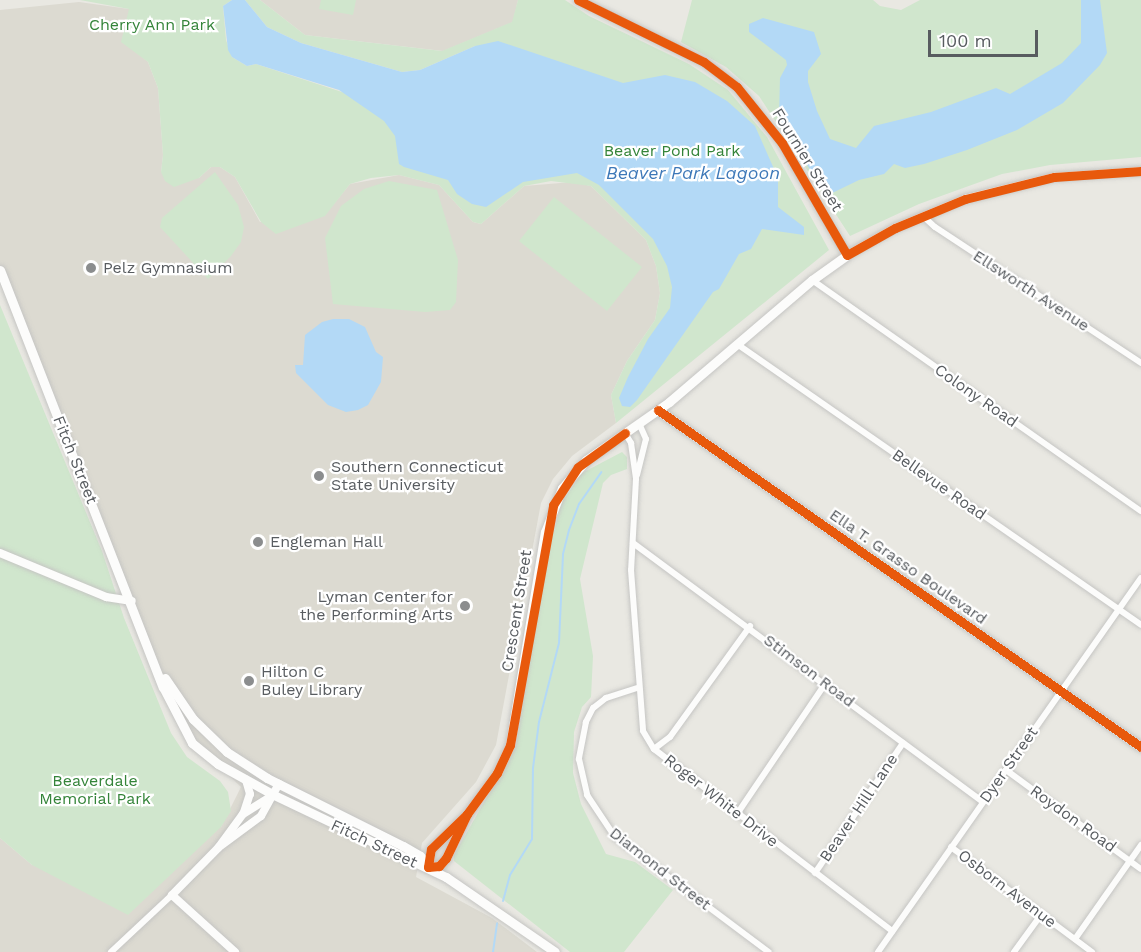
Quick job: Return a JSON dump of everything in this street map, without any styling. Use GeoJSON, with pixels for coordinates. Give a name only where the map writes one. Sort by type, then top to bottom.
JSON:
{"type":"FeatureCollection","features":[{"type":"Feature","properties":{"kind":"main road","name":"Crescent Street"},"geometry":{"type":"LineString","coordinates":[[467,814],[446,858],[439,866],[428,867],[431,849],[467,814],[497,773],[510,744],[553,505],[578,467],[658,410],[812,280],[847,255]]}},
{"type":"Feature","properties":{"kind":"main road","name":"Fitch Street"},"geometry":{"type":"LineString","coordinates":[[0,270],[183,731],[202,753],[246,780],[407,861],[428,867],[489,903],[555,952]]}},
{"type":"Feature","properties":{"kind":"main road","name":"Ella T. Grasso Boulevard"},"geometry":{"type":"LineString","coordinates":[[658,410],[1141,747]]}},
{"type":"Feature","properties":{"kind":"main road","name":"Fitch Street"},"geometry":{"type":"LineString","coordinates":[[150,650],[172,690],[208,736],[241,763],[403,846],[420,856],[428,867]]}},
{"type":"Feature","properties":{"kind":"street","name":"Fournier Street"},"geometry":{"type":"LineString","coordinates":[[578,0],[704,62],[737,87],[782,143],[847,255]]}},
{"type":"Feature","properties":{"kind":"street","name":"Crescent Street"},"geometry":{"type":"LineString","coordinates":[[847,255],[923,216],[964,199],[1046,179],[1141,171]]}},
{"type":"Feature","properties":{"kind":"street","name":"Ellsworth Avenue"},"geometry":{"type":"LineString","coordinates":[[923,216],[935,227],[1141,363]]}},
{"type":"Feature","properties":{"kind":"street","name":"Colony Road"},"geometry":{"type":"LineString","coordinates":[[812,280],[1141,511]]}},
{"type":"Feature","properties":{"kind":"street","name":"Bellevue Road"},"geometry":{"type":"LineString","coordinates":[[737,344],[1141,625]]}},
{"type":"Feature","properties":{"kind":"street","name":"Roger White Drive"},"geometry":{"type":"LineString","coordinates":[[636,479],[646,445],[639,423]]}},
{"type":"Feature","properties":{"kind":"street","name":"Roger White Drive"},"geometry":{"type":"LineString","coordinates":[[625,433],[631,443],[636,479],[633,543],[637,688],[643,731],[654,749],[892,931]]}},
{"type":"Feature","properties":{"kind":"street","name":"Stimson Road"},"geometry":{"type":"LineString","coordinates":[[633,543],[750,626],[983,802]]}},
{"type":"Feature","properties":{"kind":"street"},"geometry":{"type":"LineString","coordinates":[[0,553],[106,597],[132,601]]}},
{"type":"Feature","properties":{"kind":"street","name":"Dyer Street"},"geometry":{"type":"LineString","coordinates":[[878,952],[1141,578]]}},
{"type":"Feature","properties":{"kind":"street"},"geometry":{"type":"LineString","coordinates":[[654,749],[670,737],[750,626]]}},
{"type":"Feature","properties":{"kind":"street"},"geometry":{"type":"LineString","coordinates":[[737,814],[825,684]]}},
{"type":"Feature","properties":{"kind":"street","name":"Diamond Street"},"geometry":{"type":"LineString","coordinates":[[637,688],[606,698],[593,708],[586,722],[579,759],[586,795],[615,837],[769,952]]}},
{"type":"Feature","properties":{"kind":"street","name":"Beaver Hill Lane"},"geometry":{"type":"LineString","coordinates":[[815,873],[903,742]]}},
{"type":"Feature","properties":{"kind":"street","name":"Roydon Road"},"geometry":{"type":"LineString","coordinates":[[1006,770],[1141,869]]}},
{"type":"Feature","properties":{"kind":"street"},"geometry":{"type":"LineString","coordinates":[[111,952],[218,848],[250,802],[246,780]]}},
{"type":"Feature","properties":{"kind":"street"},"geometry":{"type":"LineString","coordinates":[[218,848],[261,816],[279,784]]}},
{"type":"Feature","properties":{"kind":"street"},"geometry":{"type":"LineString","coordinates":[[243,814],[273,795]]}},
{"type":"Feature","properties":{"kind":"street"},"geometry":{"type":"LineString","coordinates":[[1075,939],[1141,845]]}},
{"type":"Feature","properties":{"kind":"street","name":"Osborn Avenue"},"geometry":{"type":"LineString","coordinates":[[951,847],[1092,952]]}},
{"type":"Feature","properties":{"kind":"street"},"geometry":{"type":"LineString","coordinates":[[172,895],[235,952]]}},
{"type":"Feature","properties":{"kind":"street"},"geometry":{"type":"LineString","coordinates":[[1014,952],[1041,915]]}},
{"type":"Feature","properties":{"kind":"shaded area"},"geometry":{"type":"Polygon","coordinates":[[[260,0],[518,0],[513,22],[443,51],[305,35],[260,0]]]}},
{"type":"Feature","properties":{"kind":"shaded area","name":"Southern Connecticut State University"},"geometry":{"type":"Polygon","coordinates":[[[79,2],[129,9],[131,47],[148,62],[158,88],[163,155],[161,172],[199,178],[211,167],[220,167],[235,177],[260,222],[324,216],[350,184],[399,175],[439,185],[473,222],[481,224],[524,186],[573,182],[591,186],[646,240],[656,266],[660,293],[655,320],[627,361],[611,395],[616,423],[572,456],[553,479],[541,503],[496,745],[476,782],[422,843],[416,877],[492,918],[537,952],[0,952],[0,838],[32,865],[221,827],[241,787],[183,731],[0,266],[0,10],[79,2]]]}},
{"type":"Feature","properties":{"kind":"green space","name":"Beaver Pond Park"},"geometry":{"type":"Polygon","coordinates":[[[80,0],[232,0],[223,6],[226,40],[232,57],[247,66],[256,64],[342,92],[488,129],[475,46],[420,70],[402,72],[301,43],[267,27],[245,0],[260,0],[305,35],[442,51],[512,22],[518,0],[565,0],[589,16],[689,64],[728,90],[767,137],[829,250],[616,423],[611,395],[627,361],[655,320],[660,293],[656,266],[646,240],[591,186],[551,181],[524,186],[481,224],[473,222],[439,185],[399,175],[371,178],[350,184],[325,216],[276,234],[261,222],[235,177],[220,167],[211,167],[199,178],[174,187],[165,181],[161,172],[163,155],[158,88],[148,62],[121,42],[129,9],[80,0]]]}},
{"type":"Feature","properties":{"kind":"green space"},"geometry":{"type":"Polygon","coordinates":[[[321,0],[356,0],[353,15],[319,9],[321,0]]]}},
{"type":"Feature","properties":{"kind":"green space","name":"Beaver Pond Park"},"geometry":{"type":"Polygon","coordinates":[[[692,0],[873,0],[880,6],[901,10],[920,0],[1141,0],[1141,157],[1050,165],[1002,174],[919,204],[850,236],[759,96],[726,67],[681,42],[692,0]]]}},
{"type":"Feature","properties":{"kind":"green space"},"geometry":{"type":"Polygon","coordinates":[[[215,172],[238,205],[244,227],[241,242],[231,256],[208,279],[160,227],[162,218],[215,172]]]}},
{"type":"Feature","properties":{"kind":"green space"},"geometry":{"type":"Polygon","coordinates":[[[389,181],[437,190],[458,260],[456,302],[450,310],[425,312],[333,304],[325,238],[341,206],[364,189],[389,181]]]}},
{"type":"Feature","properties":{"kind":"green space"},"geometry":{"type":"Polygon","coordinates":[[[554,197],[642,267],[607,311],[519,241],[554,197]]]}},
{"type":"Feature","properties":{"kind":"green space","name":"Beaverdale Memorial Park"},"geometry":{"type":"Polygon","coordinates":[[[0,305],[102,551],[124,618],[171,733],[187,757],[220,781],[228,792],[231,811],[221,827],[128,915],[32,865],[0,838],[0,305]]]}},
{"type":"Feature","properties":{"kind":"green space"},"geometry":{"type":"Polygon","coordinates":[[[622,452],[627,457],[627,469],[611,475],[603,483],[580,579],[593,656],[591,697],[582,707],[574,732],[573,773],[581,804],[606,854],[635,862],[673,890],[624,952],[570,952],[454,861],[454,855],[516,746],[548,552],[562,502],[582,473],[622,452]]]}},
{"type":"Feature","properties":{"kind":"water","name":"Beaver Park Lagoon"},"geometry":{"type":"Polygon","coordinates":[[[232,0],[245,0],[267,27],[301,43],[402,72],[420,70],[475,46],[498,41],[623,83],[665,75],[695,82],[727,101],[755,126],[778,178],[778,207],[804,227],[804,235],[762,229],[751,249],[739,254],[719,289],[713,292],[637,400],[630,407],[622,406],[619,398],[628,377],[648,339],[670,308],[672,287],[667,266],[653,239],[599,185],[577,173],[523,182],[486,207],[472,204],[457,194],[448,180],[404,167],[399,164],[395,136],[384,121],[339,90],[256,64],[247,66],[232,57],[228,50],[223,6],[232,0]]]}},
{"type":"Feature","properties":{"kind":"water"},"geometry":{"type":"Polygon","coordinates":[[[1081,0],[1100,0],[1107,53],[1100,65],[1063,103],[1017,130],[967,150],[905,168],[894,164],[884,174],[859,180],[826,196],[779,118],[780,78],[787,65],[786,60],[749,32],[749,24],[763,18],[814,32],[821,54],[808,71],[808,82],[817,111],[830,139],[856,148],[874,126],[931,112],[996,88],[1010,94],[1062,63],[1081,43],[1081,0]]]}},
{"type":"Feature","properties":{"kind":"water"},"geometry":{"type":"Polygon","coordinates":[[[349,319],[365,327],[376,352],[383,357],[381,382],[368,405],[358,410],[346,412],[328,405],[296,373],[295,365],[303,365],[305,335],[322,322],[349,319]]]}},
{"type":"Feature","properties":{"kind":"waterway"},"geometry":{"type":"LineString","coordinates":[[503,901],[510,875],[532,839],[533,768],[539,722],[559,643],[563,554],[579,504],[601,472]]}},
{"type":"Feature","properties":{"kind":"waterway"},"geometry":{"type":"LineString","coordinates":[[493,952],[497,923]]}},
{"type":"Feature","properties":{"kind":"cycle path"},"geometry":{"type":"LineString","coordinates":[[578,0],[704,62],[737,87],[782,143],[847,255],[895,228],[965,199],[1054,177],[1141,171]]}},
{"type":"Feature","properties":{"kind":"cycle path"},"geometry":{"type":"LineString","coordinates":[[658,410],[1141,747]]}},
{"type":"Feature","properties":{"kind":"cycle path"},"geometry":{"type":"LineString","coordinates":[[467,814],[446,858],[439,866],[428,867],[431,849],[467,814],[497,773],[510,745],[553,505],[578,467],[625,433]]}},
{"type":"Feature","properties":{"kind":"place","name":"Pelz Gymnasium"},"geometry":{"type":"Point","coordinates":[91,268]}},
{"type":"Feature","properties":{"kind":"place","name":"Southern Connecticut State University"},"geometry":{"type":"Point","coordinates":[319,476]}},
{"type":"Feature","properties":{"kind":"place","name":"Engleman Hall"},"geometry":{"type":"Point","coordinates":[258,542]}},
{"type":"Feature","properties":{"kind":"place","name":"Lyman Center for the Performing Arts"},"geometry":{"type":"Point","coordinates":[465,606]}},
{"type":"Feature","properties":{"kind":"place","name":"Hilton C Buley Library"},"geometry":{"type":"Point","coordinates":[249,681]}},
{"type":"Feature","properties":{"kind":"park label","name":"Cherry Ann Park"},"geometry":{"type":"Point","coordinates":[152,25]}}]}
